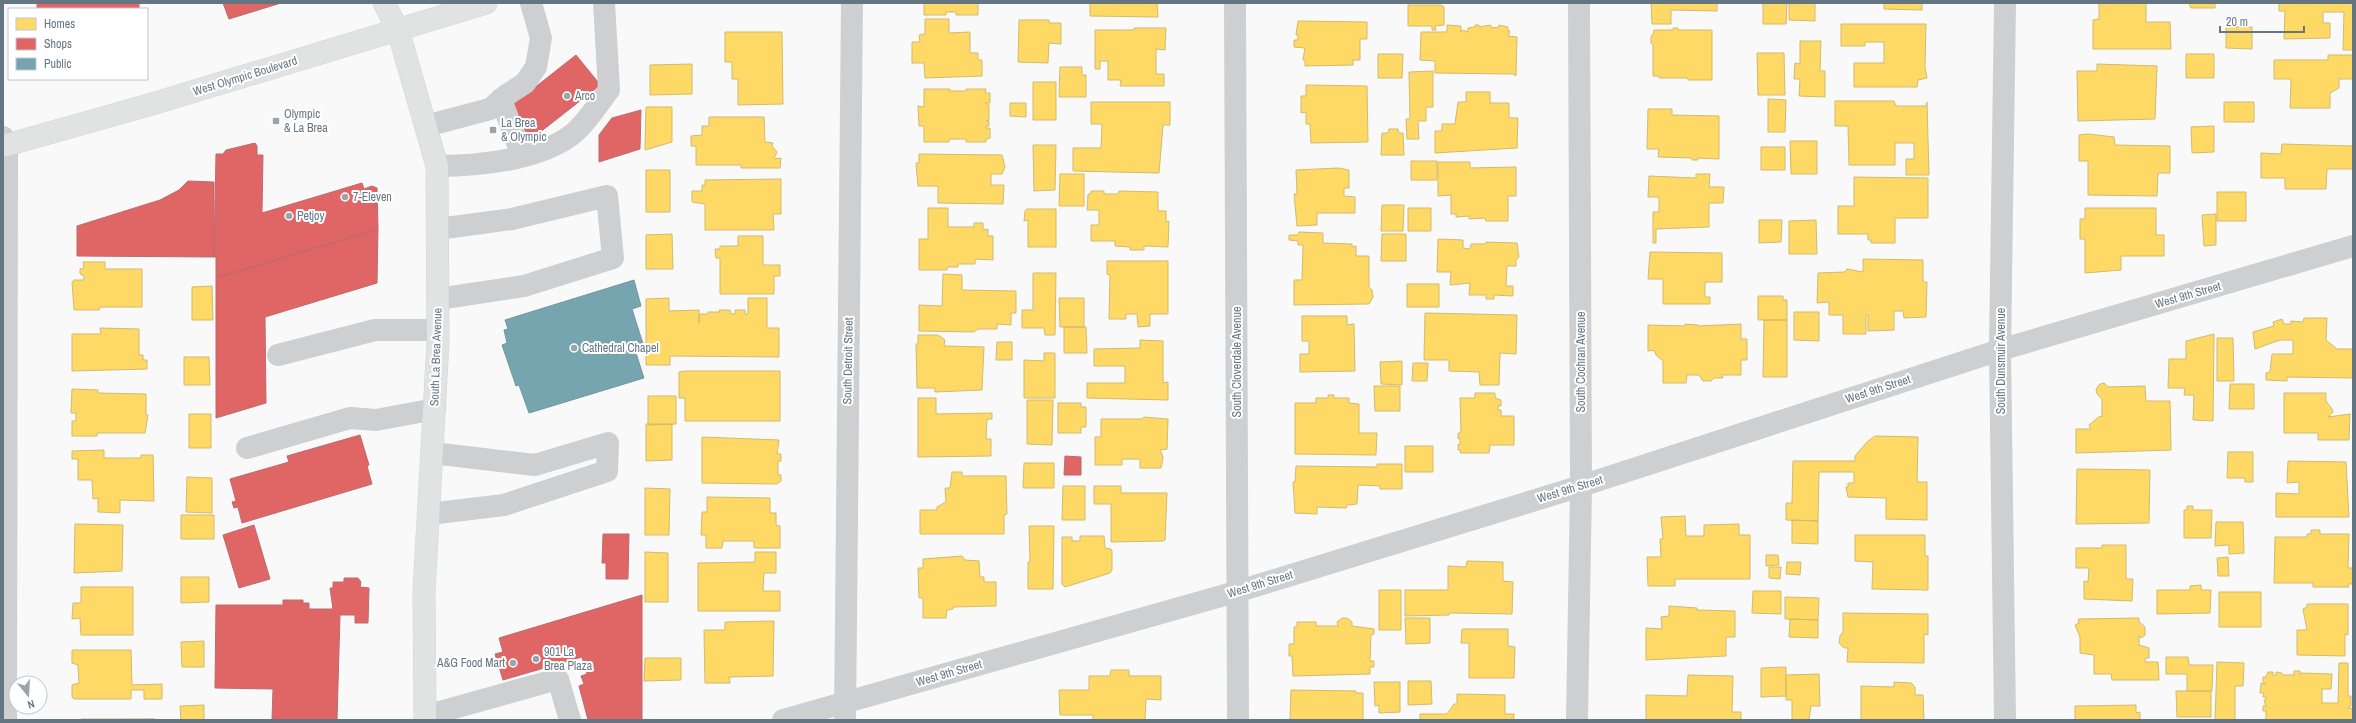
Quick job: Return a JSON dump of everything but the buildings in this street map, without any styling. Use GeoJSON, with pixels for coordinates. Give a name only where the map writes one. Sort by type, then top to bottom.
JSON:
{"type":"FeatureCollection","features":[{"type":"Feature","properties":{"kind":"main road","name":"South La Brea Avenue"},"geometry":{"type":"LineString","coordinates":[[384,3],[398,30],[437,166],[438,330],[435,409],[424,591],[425,718]]}},
{"type":"Feature","properties":{"kind":"main road","name":"West Olympic Boulevard"},"geometry":{"type":"LineString","coordinates":[[4,142],[152,104],[486,3]]}},
{"type":"Feature","properties":{"kind":"street"},"geometry":{"type":"LineString","coordinates":[[426,126],[490,109],[501,99],[525,83],[536,67],[541,38],[531,3]]}},
{"type":"Feature","properties":{"kind":"street"},"geometry":{"type":"LineString","coordinates":[[437,166],[464,166],[543,151],[574,133],[609,90],[604,3]]}},
{"type":"Feature","properties":{"kind":"street","name":"South Detroit Street"},"geometry":{"type":"LineString","coordinates":[[845,711],[852,3]]}},
{"type":"Feature","properties":{"kind":"street","name":"South Cloverdale Avenue"},"geometry":{"type":"LineString","coordinates":[[1235,3],[1238,720]]}},
{"type":"Feature","properties":{"kind":"street","name":"South Cochran Avenue"},"geometry":{"type":"LineString","coordinates":[[1577,720],[1581,486],[1579,3]]}},
{"type":"Feature","properties":{"kind":"street","name":"South Dunsmuir Avenue"},"geometry":{"type":"LineString","coordinates":[[2005,3],[2000,350],[2005,720]]}},
{"type":"Feature","properties":{"kind":"street"},"geometry":{"type":"LineString","coordinates":[[501,99],[522,156]]}},
{"type":"Feature","properties":{"kind":"street"},"geometry":{"type":"LineString","coordinates":[[4,142],[6,720]]}},
{"type":"Feature","properties":{"kind":"street"},"geometry":{"type":"LineString","coordinates":[[438,229],[512,219],[607,196],[613,258],[524,286],[438,299]]}},
{"type":"Feature","properties":{"kind":"street","name":"West 9th Street"},"geometry":{"type":"LineString","coordinates":[[783,720],[845,711],[1581,486],[2000,350],[2353,246]]}},
{"type":"Feature","properties":{"kind":"street"},"geometry":{"type":"LineString","coordinates":[[278,355],[375,330],[438,330]]}},
{"type":"Feature","properties":{"kind":"street"},"geometry":{"type":"LineString","coordinates":[[247,448],[350,418],[376,420],[435,409]]}},
{"type":"Feature","properties":{"kind":"street"},"geometry":{"type":"LineString","coordinates":[[429,514],[504,505],[607,472],[608,443],[536,465],[432,453]]}},
{"type":"Feature","properties":{"kind":"street"},"geometry":{"type":"LineString","coordinates":[[425,718],[558,679],[570,720]]}},
{"type":"Feature","properties":{"kind":"place","name":"Arco"},"geometry":{"type":"Point","coordinates":[567,96]}},
{"type":"Feature","properties":{"kind":"place","name":"Olympic & La Brea"},"geometry":{"type":"Point","coordinates":[276,121]}},
{"type":"Feature","properties":{"kind":"place","name":"La Brea & Olympic"},"geometry":{"type":"Point","coordinates":[493,130]}},
{"type":"Feature","properties":{"kind":"place","name":"7-Eleven"},"geometry":{"type":"Point","coordinates":[345,197]}},
{"type":"Feature","properties":{"kind":"place","name":"Petjoy"},"geometry":{"type":"Point","coordinates":[289,216]}},
{"type":"Feature","properties":{"kind":"place","name":"Cathedral Chapel"},"geometry":{"type":"Point","coordinates":[574,348]}},
{"type":"Feature","properties":{"kind":"place","name":"901 La Brea Plaza"},"geometry":{"type":"Point","coordinates":[536,659]}},
{"type":"Feature","properties":{"kind":"place","name":"A&G Food Mart"},"geometry":{"type":"Point","coordinates":[513,663]}}]}
